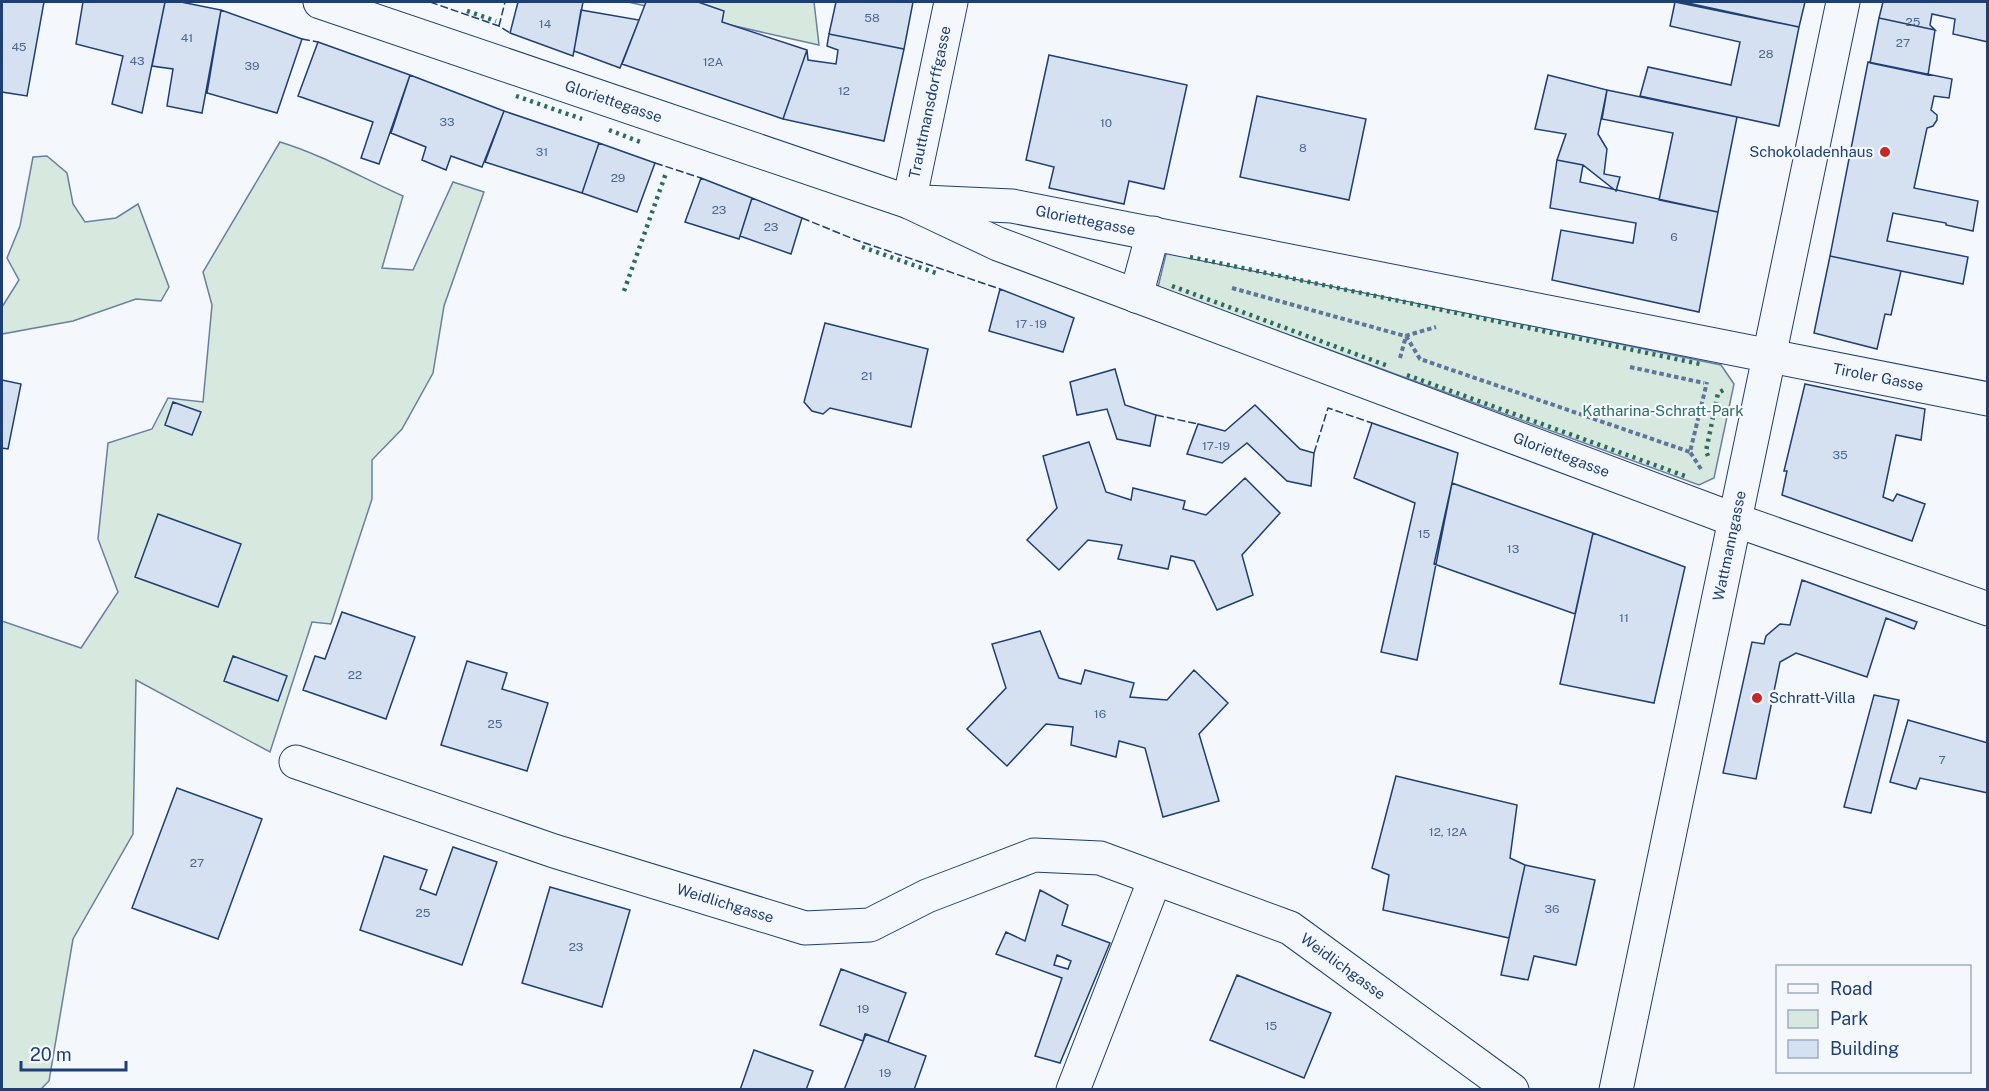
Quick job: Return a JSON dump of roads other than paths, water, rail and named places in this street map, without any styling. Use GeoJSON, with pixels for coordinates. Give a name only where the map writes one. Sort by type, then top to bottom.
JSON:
{"type":"FeatureCollection","features":[{"type":"Feature","properties":{"kind":"street","name":"Gloriettegasse"},"geometry":{"type":"LineString","coordinates":[[320,2],[909,202],[998,244],[1735,520],[1988,609]]}},
{"type":"Feature","properties":{"kind":"street","name":"Trauttmansdorffgasse"},"geometry":{"type":"LineString","coordinates":[[909,202],[951,2]]}},
{"type":"Feature","properties":{"kind":"street","name":"Wattmanngasse"},"geometry":{"type":"LineString","coordinates":[[1616,1089],[1843,2]]}},
{"type":"Feature","properties":{"kind":"street","name":"Gloriettegasse"},"geometry":{"type":"LineString","coordinates":[[909,202],[1012,206],[1770,354]]}},
{"type":"Feature","properties":{"kind":"street","name":"Gloriettegasse"},"geometry":{"type":"LineString","coordinates":[[1136,296],[1153,233]]}},
{"type":"Feature","properties":{"kind":"street","name":"Tiroler Gasse"},"geometry":{"type":"LineString","coordinates":[[1770,354],[1988,399]]}},
{"type":"Feature","properties":{"kind":"street","name":"Weidlichgasse"},"geometry":{"type":"LineString","coordinates":[[296,762],[554,851],[805,928],[870,926],[927,896],[1034,855],[1100,858],[1290,928],[1512,1089]]}},
{"type":"Feature","properties":{"kind":"street"},"geometry":{"type":"LineString","coordinates":[[1073,1089],[1155,879]]}},
{"type":"Feature","properties":{"kind":"place","name":"Schokoladenhaus"},"geometry":{"type":"Point","coordinates":[1885,152]}},
{"type":"Feature","properties":{"kind":"place","name":"Schratt-Villa"},"geometry":{"type":"Point","coordinates":[1757,698]}},
{"type":"Feature","properties":{"kind":"park label","name":"Katharina-Schratt-Park"},"geometry":{"type":"Point","coordinates":[1663,411]}}]}
